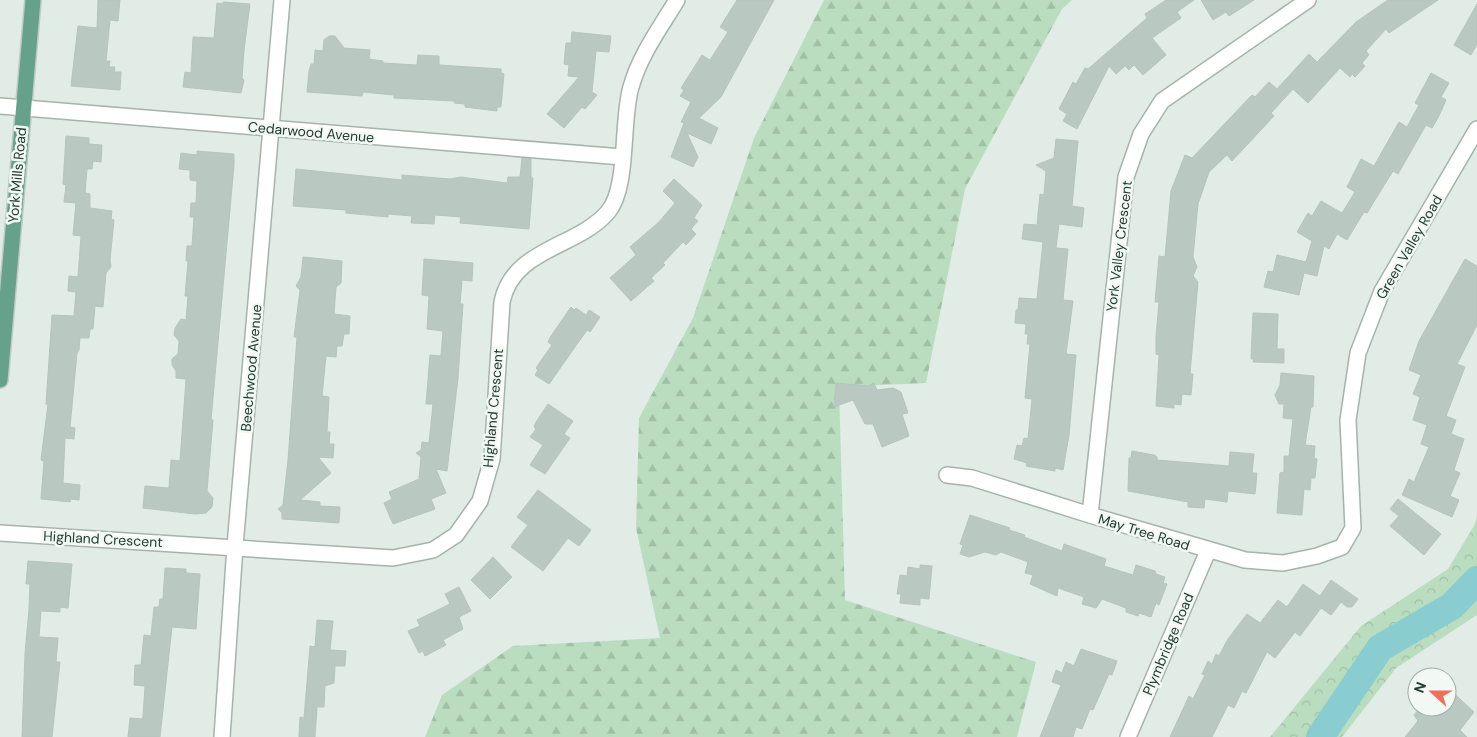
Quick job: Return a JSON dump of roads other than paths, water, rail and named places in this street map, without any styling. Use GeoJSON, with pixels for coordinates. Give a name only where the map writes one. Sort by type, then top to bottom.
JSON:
{"type":"FeatureCollection","features":[{"type":"Feature","properties":{"kind":"main road","name":"York Mills Road"},"geometry":{"type":"LineString","coordinates":[[0,380],[32,0]]}},
{"type":"Feature","properties":{"kind":"street","name":"Beechwood Avenue"},"geometry":{"type":"LineString","coordinates":[[222,737],[235,546],[282,0]]}},
{"type":"Feature","properties":{"kind":"street","name":"Highland Crescent"},"geometry":{"type":"LineString","coordinates":[[0,533],[235,546],[393,558],[433,550],[456,535],[480,501],[492,459],[502,302],[505,286],[516,271],[591,226],[608,212],[619,192],[630,88],[641,58],[676,0]]}},
{"type":"Feature","properties":{"kind":"street","name":"York Valley Crescent"},"geometry":{"type":"LineString","coordinates":[[1090,515],[1126,177],[1141,134],[1162,101],[1308,0]]}},
{"type":"Feature","properties":{"kind":"street","name":"Cedarwood Avenue"},"geometry":{"type":"LineString","coordinates":[[0,106],[622,157]]}},
{"type":"Feature","properties":{"kind":"street","name":"Green Valley Road"},"geometry":{"type":"LineString","coordinates":[[1342,547],[1353,528],[1348,420],[1358,353],[1382,291],[1477,129]]}},
{"type":"Feature","properties":{"kind":"street","name":"May Tree Road"},"geometry":{"type":"LineString","coordinates":[[947,475],[972,478],[1208,551],[1245,560],[1283,563],[1317,556],[1342,547]]}},
{"type":"Feature","properties":{"kind":"street","name":"Plymbridge Road"},"geometry":{"type":"LineString","coordinates":[[1128,737],[1208,551]]}},
{"type":"Feature","properties":{"kind":"waterway"},"geometry":{"type":"LineString","coordinates":[[1320,737],[1380,648],[1452,606],[1477,580]]}}]}
